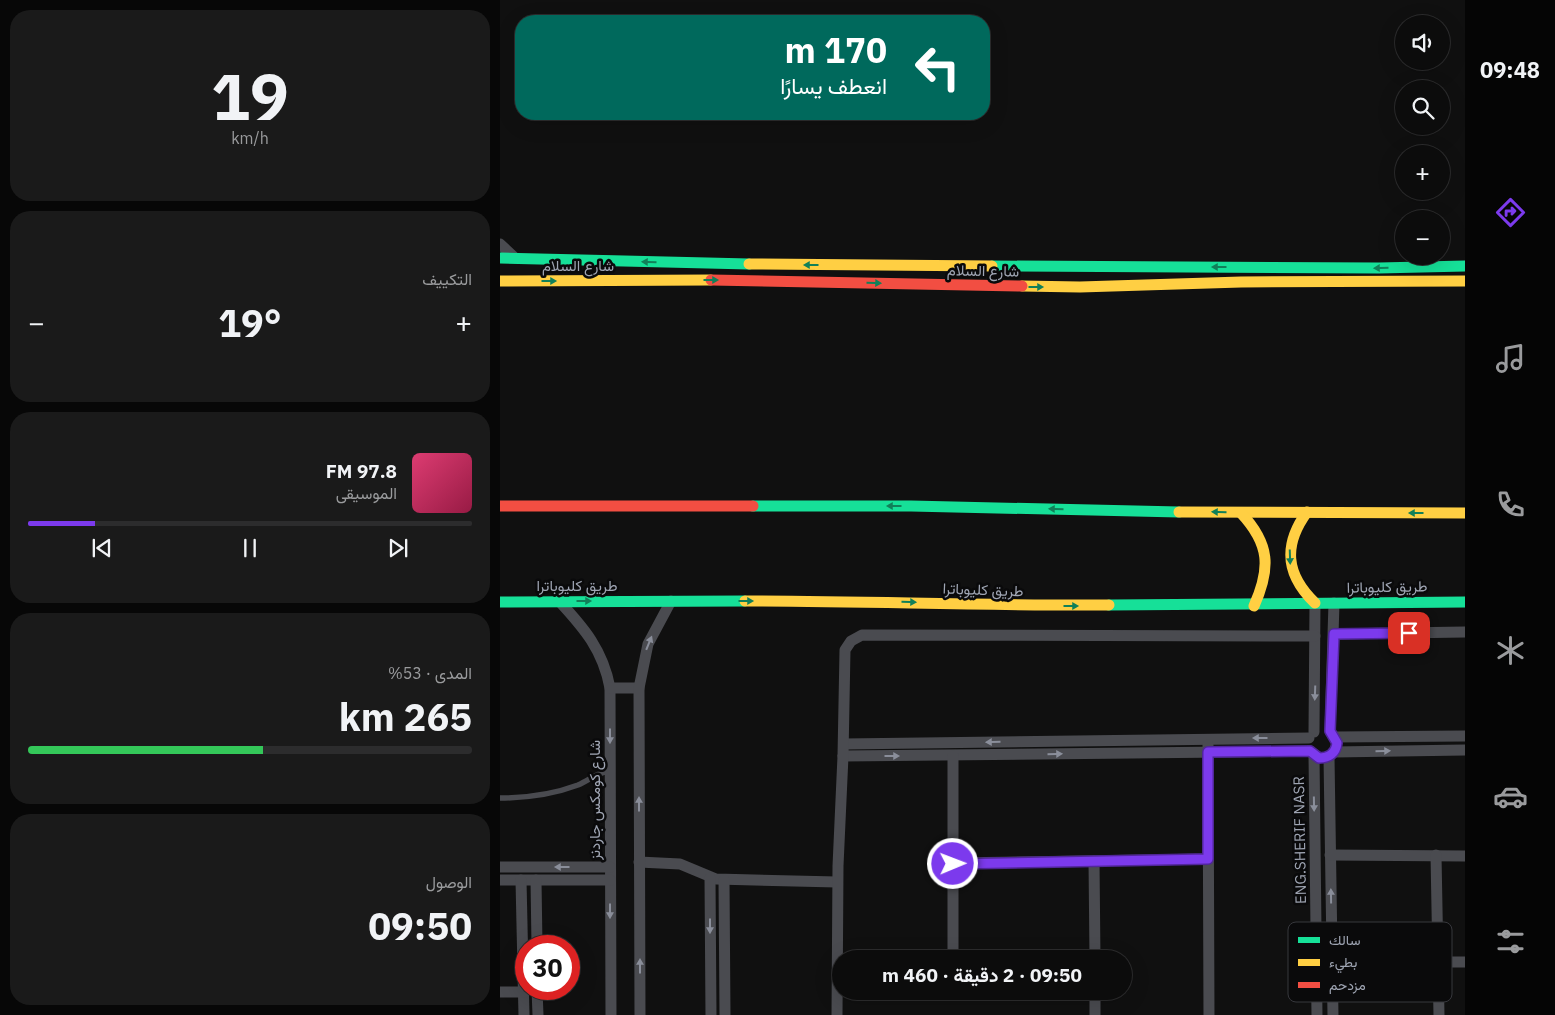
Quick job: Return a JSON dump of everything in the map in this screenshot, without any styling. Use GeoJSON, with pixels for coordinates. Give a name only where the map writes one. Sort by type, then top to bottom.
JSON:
{"type":"FeatureCollection","features":[{"type":"Feature","properties":{"kind":"main road","name":"شارع السلام"},"geometry":{"type":"LineString","coordinates":[[500,258],[758,264],[1379,268],[1465,266]]}},
{"type":"Feature","properties":{"kind":"main road"},"geometry":{"type":"LineString","coordinates":[[758,264],[758,280]]}},
{"type":"Feature","properties":{"kind":"main road","name":"شارع السلام"},"geometry":{"type":"LineString","coordinates":[[500,281],[758,280],[1080,287],[1241,282],[1465,281]]}},
{"type":"Feature","properties":{"kind":"main road"},"geometry":{"type":"LineString","coordinates":[[500,506],[911,506],[1241,513],[1465,512]]}},
{"type":"Feature","properties":{"kind":"main road"},"geometry":{"type":"LineString","coordinates":[[1307,512],[1293,534],[1290,560],[1297,584],[1314,603]]}},
{"type":"Feature","properties":{"kind":"main road"},"geometry":{"type":"LineString","coordinates":[[1241,513],[1258,533],[1266,550],[1266,571],[1254,606]]}},
{"type":"Feature","properties":{"kind":"main road","name":"طريق كليوباترا"},"geometry":{"type":"LineString","coordinates":[[500,602],[867,602],[1013,606],[1254,606],[1314,603],[1465,602]]}},
{"type":"Feature","properties":{"kind":"street"},"geometry":{"type":"LineString","coordinates":[[500,244],[515,258]]}},
{"type":"Feature","properties":{"kind":"street","name":"شارع كومكس جاردنز"},"geometry":{"type":"LineString","coordinates":[[559,601],[580,623],[597,647],[610,688],[611,1015]]}},
{"type":"Feature","properties":{"kind":"street"},"geometry":{"type":"LineString","coordinates":[[640,1015],[639,688],[648,644],[671,601]]}},
{"type":"Feature","properties":{"kind":"street"},"geometry":{"type":"LineString","coordinates":[[1312,753],[1316,667],[1314,603]]}},
{"type":"Feature","properties":{"kind":"street"},"geometry":{"type":"LineString","coordinates":[[1331,922],[1331,754],[1337,743],[1332,734],[1331,667],[1334,603]]}},
{"type":"Feature","properties":{"kind":"street"},"geometry":{"type":"LineString","coordinates":[[1334,634],[1465,632]]}},
{"type":"Feature","properties":{"kind":"street"},"geometry":{"type":"LineString","coordinates":[[839,950],[838,882],[844,744],[845,650],[851,641],[862,635],[1315,636]]}},
{"type":"Feature","properties":{"kind":"street"},"geometry":{"type":"LineString","coordinates":[[1316,667],[1331,667]]}},
{"type":"Feature","properties":{"kind":"street"},"geometry":{"type":"LineString","coordinates":[[610,688],[639,688]]}},
{"type":"Feature","properties":{"kind":"street"},"geometry":{"type":"LineString","coordinates":[[844,744],[1312,735],[1322,729],[1332,734],[1465,736]]}},
{"type":"Feature","properties":{"kind":"street"},"geometry":{"type":"LineString","coordinates":[[1208,738],[1209,1015]]}},
{"type":"Feature","properties":{"kind":"street"},"geometry":{"type":"LineString","coordinates":[[939,756],[940,743]]}},
{"type":"Feature","properties":{"kind":"street"},"geometry":{"type":"LineString","coordinates":[[843,756],[1208,752],[1312,753],[1322,758],[1331,754],[1465,750]]}},
{"type":"Feature","properties":{"kind":"street","name":"ENG.SHERIF NASR"},"geometry":{"type":"LineString","coordinates":[[1312,753],[1316,922]]}},
{"type":"Feature","properties":{"kind":"street"},"geometry":{"type":"LineString","coordinates":[[953,756],[953,950]]}},
{"type":"Feature","properties":{"kind":"street"},"geometry":{"type":"LineString","coordinates":[[1330,855],[1465,856]]}},
{"type":"Feature","properties":{"kind":"street"},"geometry":{"type":"LineString","coordinates":[[1436,856],[1437,922]]}},
{"type":"Feature","properties":{"kind":"street"},"geometry":{"type":"LineString","coordinates":[[953,864],[1208,859]]}},
{"type":"Feature","properties":{"kind":"street"},"geometry":{"type":"LineString","coordinates":[[1094,861],[1095,950]]}},
{"type":"Feature","properties":{"kind":"street"},"geometry":{"type":"LineString","coordinates":[[639,862],[680,864],[710,878],[724,880],[838,882]]}},
{"type":"Feature","properties":{"kind":"street"},"geometry":{"type":"LineString","coordinates":[[500,867],[610,867]]}},
{"type":"Feature","properties":{"kind":"street"},"geometry":{"type":"LineString","coordinates":[[710,878],[711,1015]]}},
{"type":"Feature","properties":{"kind":"street"},"geometry":{"type":"LineString","coordinates":[[500,880],[610,880]]}},
{"type":"Feature","properties":{"kind":"street"},"geometry":{"type":"LineString","coordinates":[[521,880],[522,935]]}},
{"type":"Feature","properties":{"kind":"street"},"geometry":{"type":"LineString","coordinates":[[536,880],[537,935]]}},
{"type":"Feature","properties":{"kind":"street"},"geometry":{"type":"LineString","coordinates":[[724,880],[725,1015]]}},
{"type":"Feature","properties":{"kind":"street"},"geometry":{"type":"LineString","coordinates":[[1452,962],[1465,962]]}},
{"type":"Feature","properties":{"kind":"street"},"geometry":{"type":"LineString","coordinates":[[500,992],[515,992]]}},
{"type":"Feature","properties":{"kind":"street"},"geometry":{"type":"LineString","coordinates":[[524,1000],[524,1015]]}},
{"type":"Feature","properties":{"kind":"street"},"geometry":{"type":"LineString","coordinates":[[537,1000],[538,1015]]}},
{"type":"Feature","properties":{"kind":"street"},"geometry":{"type":"LineString","coordinates":[[837,1015],[838,1000]]}},
{"type":"Feature","properties":{"kind":"street"},"geometry":{"type":"LineString","coordinates":[[1095,1000],[1095,1015]]}},
{"type":"Feature","properties":{"kind":"street","name":"ENG.SHERIF NASR"},"geometry":{"type":"LineString","coordinates":[[1317,1002],[1317,1015]]}},
{"type":"Feature","properties":{"kind":"street"},"geometry":{"type":"LineString","coordinates":[[1333,1002],[1333,1015]]}},
{"type":"Feature","properties":{"kind":"street"},"geometry":{"type":"LineString","coordinates":[[1439,1002],[1439,1015]]}},
{"type":"Feature","properties":{"kind":"lane"},"geometry":{"type":"LineString","coordinates":[[500,798],[533,796],[570,788],[598,773],[610,771]]}},
{"type":"Feature","properties":{"kind":"traffic: fast"},"geometry":{"type":"LineString","coordinates":[[500,258],[749,264]]}},
{"type":"Feature","properties":{"kind":"traffic: fast"},"geometry":{"type":"LineString","coordinates":[[992,266],[1379,268],[1465,266]]}},
{"type":"Feature","properties":{"kind":"traffic: fast"},"geometry":{"type":"LineString","coordinates":[[753,506],[911,506],[1179,512]]}},
{"type":"Feature","properties":{"kind":"traffic: fast"},"geometry":{"type":"LineString","coordinates":[[500,602],[745,601]]}},
{"type":"Feature","properties":{"kind":"traffic: fast"},"geometry":{"type":"LineString","coordinates":[[1109,605],[1465,602]]}},
{"type":"Feature","properties":{"kind":"traffic: slow"},"geometry":{"type":"LineString","coordinates":[[749,264],[992,266]]}},
{"type":"Feature","properties":{"kind":"traffic: slow"},"geometry":{"type":"LineString","coordinates":[[500,281],[711,280]]}},
{"type":"Feature","properties":{"kind":"traffic: slow"},"geometry":{"type":"LineString","coordinates":[[1022,286],[1080,287],[1241,282],[1465,281]]}},
{"type":"Feature","properties":{"kind":"traffic: slow"},"geometry":{"type":"LineString","coordinates":[[1179,512],[1465,513]]}},
{"type":"Feature","properties":{"kind":"traffic: slow"},"geometry":{"type":"LineString","coordinates":[[1307,512],[1294,536],[1291,559],[1298,581],[1315,603]]}},
{"type":"Feature","properties":{"kind":"traffic: slow"},"geometry":{"type":"LineString","coordinates":[[1241,513],[1258,535],[1265,557],[1263,580],[1254,606]]}},
{"type":"Feature","properties":{"kind":"traffic: slow"},"geometry":{"type":"LineString","coordinates":[[745,601],[1109,605]]}},
{"type":"Feature","properties":{"kind":"traffic: jam"},"geometry":{"type":"LineString","coordinates":[[711,280],[1022,286]]}},
{"type":"Feature","properties":{"kind":"traffic: jam"},"geometry":{"type":"LineString","coordinates":[[500,506],[753,506]]}},
{"type":"Feature","properties":{"kind":"route"},"geometry":{"type":"LineString","coordinates":[[953,864],[1208,859],[1208,752],[1310,751],[1319,758],[1332,755],[1337,743],[1330,731],[1331,667],[1334,634],[1409,633]]}}]}
